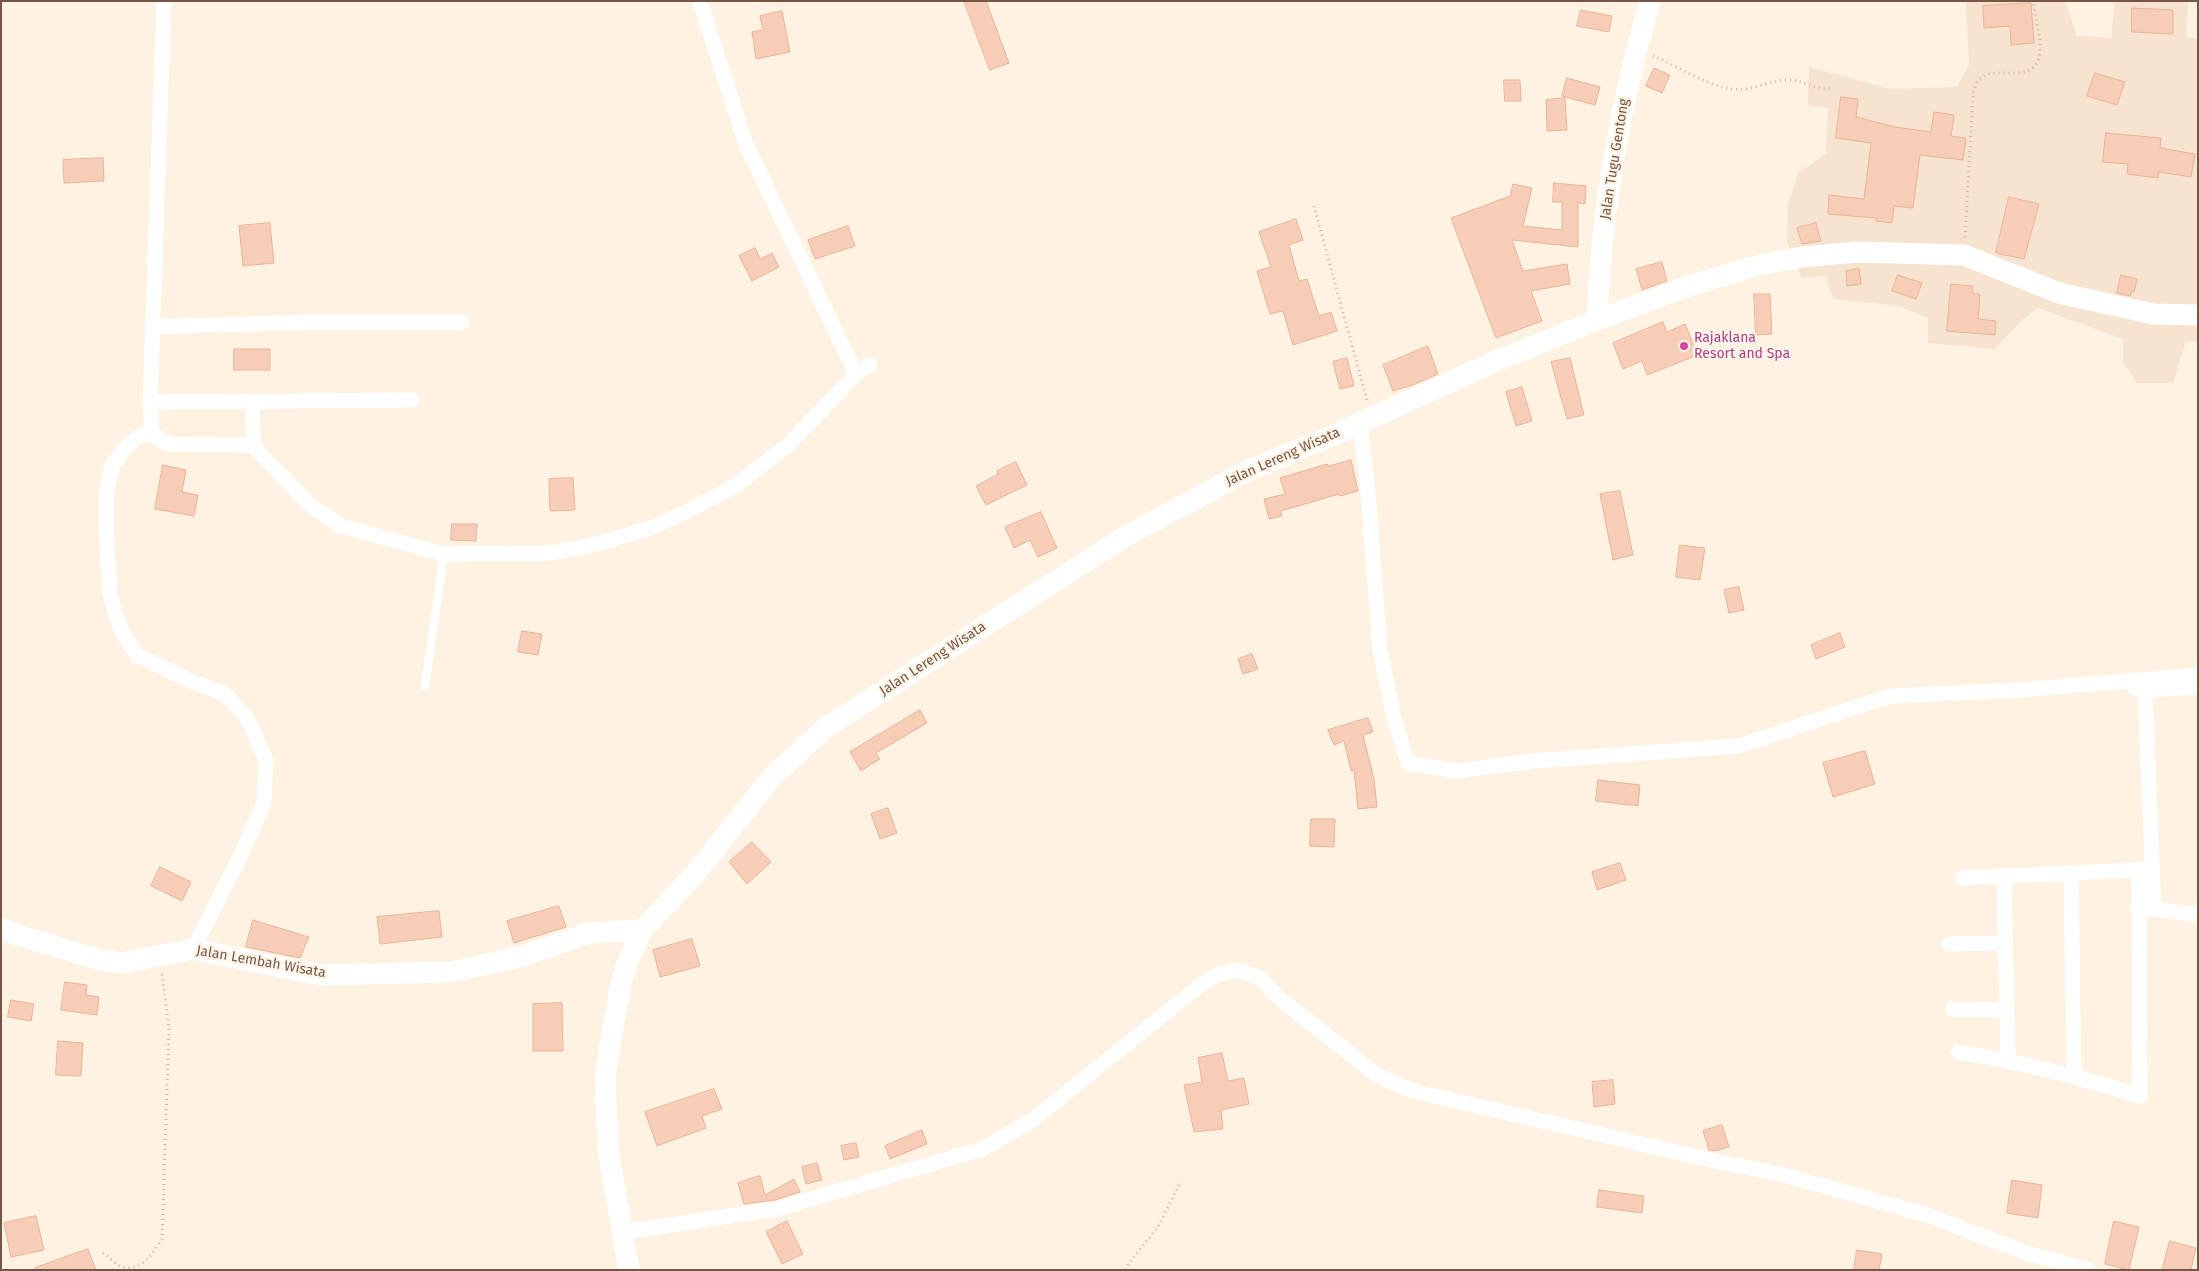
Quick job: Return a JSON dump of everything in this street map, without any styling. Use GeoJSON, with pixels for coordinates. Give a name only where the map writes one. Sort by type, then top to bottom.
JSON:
{"type":"FeatureCollection","features":[{"type":"Feature","properties":{"kind":"main road","name":"Jalan Tugu Gentong"},"geometry":{"type":"LineString","coordinates":[[1597,320],[1598,277],[1608,195],[1625,95],[1650,1]]}},
{"type":"Feature","properties":{"kind":"main road","name":"Jalan Lereng Wisata"},"geometry":{"type":"LineString","coordinates":[[629,1270],[624,1232],[608,1150],[605,1075],[620,982],[642,930],[695,874],[772,777],[825,728],[1126,536],[1247,471],[1487,365],[1597,320],[1690,286],[1759,265],[1858,252],[1964,255]]}},
{"type":"Feature","properties":{"kind":"main road"},"geometry":{"type":"LineString","coordinates":[[1964,255],[2059,293],[2153,314],[2198,315]]}},
{"type":"Feature","properties":{"kind":"main road","name":"Jalan Lembah Wisata"},"geometry":{"type":"LineString","coordinates":[[1,928],[100,960],[121,963],[193,949],[320,975],[451,972],[523,956],[588,933],[642,930]]}},
{"type":"Feature","properties":{"kind":"street"},"geometry":{"type":"LineString","coordinates":[[164,1],[150,402],[152,431],[159,439],[175,445],[248,445],[254,447],[310,504],[331,521],[367,534],[444,554],[550,553],[589,546],[648,529],[738,484],[788,444],[856,374],[870,365]]}},
{"type":"Feature","properties":{"kind":"street"},"geometry":{"type":"LineString","coordinates":[[700,1],[745,142],[856,374]]}},
{"type":"Feature","properties":{"kind":"street"},"geometry":{"type":"LineString","coordinates":[[152,327],[310,322],[462,322]]}},
{"type":"Feature","properties":{"kind":"street"},"geometry":{"type":"LineString","coordinates":[[150,402],[412,400]]}},
{"type":"Feature","properties":{"kind":"street"},"geometry":{"type":"LineString","coordinates":[[252,402],[254,447]]}},
{"type":"Feature","properties":{"kind":"street"},"geometry":{"type":"LineString","coordinates":[[1366,420],[1368,492],[1380,650],[1394,718],[1408,763],[1457,771],[1533,761],[1739,746],[1890,696],[2020,690],[2167,676],[2198,675]]}},
{"type":"Feature","properties":{"kind":"street"},"geometry":{"type":"LineString","coordinates":[[152,431],[137,438],[127,446],[112,466],[106,492],[106,535],[110,594],[115,614],[122,632],[137,654],[188,680],[224,693],[247,718],[266,760],[264,804],[239,859],[193,949]]}},
{"type":"Feature","properties":{"kind":"street"},"geometry":{"type":"LineString","coordinates":[[2102,682],[2145,691],[2198,686]]}},
{"type":"Feature","properties":{"kind":"street"},"geometry":{"type":"LineString","coordinates":[[1958,1052],[2008,1060],[2074,1075],[2140,1096],[2147,910],[2154,869],[2145,691]]}},
{"type":"Feature","properties":{"kind":"street"},"geometry":{"type":"LineString","coordinates":[[1962,878],[2154,869]]}},
{"type":"Feature","properties":{"kind":"street"},"geometry":{"type":"LineString","coordinates":[[2138,870],[2147,910]]}},
{"type":"Feature","properties":{"kind":"street"},"geometry":{"type":"LineString","coordinates":[[2071,873],[2074,1075]]}},
{"type":"Feature","properties":{"kind":"street"},"geometry":{"type":"LineString","coordinates":[[2004,876],[2008,1060]]}},
{"type":"Feature","properties":{"kind":"street"},"geometry":{"type":"LineString","coordinates":[[2147,910],[2198,915]]}},
{"type":"Feature","properties":{"kind":"street"},"geometry":{"type":"LineString","coordinates":[[1949,944],[2005,943]]}},
{"type":"Feature","properties":{"kind":"street"},"geometry":{"type":"LineString","coordinates":[[624,1232],[777,1209],[982,1149],[1031,1121],[1202,984],[1220,974],[1237,970],[1260,978],[1279,998],[1378,1076],[1413,1091],[1715,1161],[1780,1174],[1927,1215],[2026,1253],[2088,1270]]}},
{"type":"Feature","properties":{"kind":"street"},"geometry":{"type":"LineString","coordinates":[[1953,1009],[2006,1010]]}},
{"type":"Feature","properties":{"kind":"lane"},"geometry":{"type":"LineString","coordinates":[[425,686],[444,554]]}},
{"type":"Feature","properties":{"kind":"path"},"geometry":{"type":"LineString","coordinates":[[1964,255],[1973,94],[1977,82],[1983,76],[2027,72],[2036,64],[2040,46],[2033,1]]}},
{"type":"Feature","properties":{"kind":"path"},"geometry":{"type":"LineString","coordinates":[[1637,48],[1703,79],[1730,89],[1746,89],[1776,80],[1793,80],[1809,86],[1831,89]]}},
{"type":"Feature","properties":{"kind":"path"},"geometry":{"type":"LineString","coordinates":[[1314,206],[1366,420]]}},
{"type":"Feature","properties":{"kind":"path"},"geometry":{"type":"LineString","coordinates":[[103,1253],[123,1268],[139,1266],[152,1256],[162,1239],[169,1029],[168,1003],[159,955]]}},
{"type":"Feature","properties":{"kind":"path"},"geometry":{"type":"LineString","coordinates":[[1126,1270],[1129,1262],[1158,1227],[1181,1181]]}},
{"type":"Feature","properties":{"kind":"shaded area"},"geometry":{"type":"Polygon","coordinates":[[[1966,1],[2065,1],[2077,36],[2111,38],[2115,1],[2188,1],[2186,36],[2198,39],[2198,341],[2186,341],[2173,383],[2137,383],[2123,363],[2123,339],[2038,308],[2023,319],[1995,349],[1928,343],[1928,318],[1899,306],[1833,299],[1826,276],[1802,278],[1787,242],[1788,204],[1798,173],[1826,154],[1828,108],[1808,105],[1809,67],[1891,89],[1957,87],[1969,65],[1966,1]]]}},
{"type":"Feature","properties":{"kind":"building"},"geometry":{"type":"Polygon","coordinates":[[[964,1],[986,1],[1009,63],[990,70],[964,1]]]}},
{"type":"Feature","properties":{"kind":"building"},"geometry":{"type":"Polygon","coordinates":[[[2031,3],[2034,43],[2011,45],[2010,26],[1984,28],[1983,6],[2031,3]]]}},
{"type":"Feature","properties":{"kind":"building"},"geometry":{"type":"Polygon","coordinates":[[[2132,8],[2173,10],[2173,34],[2132,32],[2132,8]]]}},
{"type":"Feature","properties":{"kind":"building"},"geometry":{"type":"Polygon","coordinates":[[[1581,10],[1612,16],[1609,32],[1577,26],[1581,10]]]}},
{"type":"Feature","properties":{"kind":"building"},"geometry":{"type":"Polygon","coordinates":[[[782,11],[790,52],[756,59],[752,32],[763,30],[760,16],[782,11]]]}},
{"type":"Feature","properties":{"kind":"building"},"geometry":{"type":"Polygon","coordinates":[[[1654,68],[1670,75],[1662,93],[1646,86],[1654,68]]]}},
{"type":"Feature","properties":{"kind":"building"},"geometry":{"type":"Polygon","coordinates":[[[2095,73],[2125,82],[2117,105],[2087,96],[2095,73]]]}},
{"type":"Feature","properties":{"kind":"building"},"geometry":{"type":"Polygon","coordinates":[[[1567,78],[1600,87],[1595,105],[1562,96],[1567,78]]]}},
{"type":"Feature","properties":{"kind":"building"},"geometry":{"type":"Polygon","coordinates":[[[1504,80],[1520,80],[1521,101],[1505,101],[1504,80]]]}},
{"type":"Feature","properties":{"kind":"building"},"geometry":{"type":"Polygon","coordinates":[[[1841,97],[1858,99],[1856,117],[1895,127],[1931,132],[1934,112],[1954,115],[1951,136],[1966,138],[1963,160],[1920,155],[1913,208],[1894,206],[1892,223],[1876,221],[1876,218],[1828,214],[1829,195],[1864,199],[1871,143],[1836,138],[1841,97]]]}},
{"type":"Feature","properties":{"kind":"building"},"geometry":{"type":"Polygon","coordinates":[[[1565,98],[1567,130],[1547,131],[1546,100],[1565,98]]]}},
{"type":"Feature","properties":{"kind":"building"},"geometry":{"type":"Polygon","coordinates":[[[2106,133],[2161,138],[2160,148],[2195,154],[2191,177],[2159,172],[2158,178],[2127,174],[2128,164],[2103,162],[2106,133]]]}},
{"type":"Feature","properties":{"kind":"building"},"geometry":{"type":"Polygon","coordinates":[[[103,158],[104,181],[64,183],[63,160],[103,158]]]}},
{"type":"Feature","properties":{"kind":"building"},"geometry":{"type":"Polygon","coordinates":[[[1554,183],[1586,186],[1585,204],[1578,203],[1578,247],[1512,240],[1523,271],[1567,264],[1570,284],[1531,291],[1542,321],[1496,338],[1451,218],[1510,196],[1513,184],[1532,188],[1523,226],[1562,230],[1562,202],[1553,202],[1554,183]]]}},
{"type":"Feature","properties":{"kind":"building"},"geometry":{"type":"Polygon","coordinates":[[[2009,197],[2039,204],[2024,259],[1996,253],[2009,197]]]}},
{"type":"Feature","properties":{"kind":"building"},"geometry":{"type":"Polygon","coordinates":[[[1296,219],[1303,240],[1289,245],[1299,281],[1307,279],[1319,316],[1331,312],[1337,331],[1293,345],[1283,311],[1270,314],[1257,271],[1271,267],[1259,232],[1296,219]]]}},
{"type":"Feature","properties":{"kind":"building"},"geometry":{"type":"Polygon","coordinates":[[[270,223],[274,263],[243,266],[239,226],[270,223]]]}},
{"type":"Feature","properties":{"kind":"building"},"geometry":{"type":"Polygon","coordinates":[[[1816,223],[1821,241],[1802,244],[1797,228],[1816,223]]]}},
{"type":"Feature","properties":{"kind":"building"},"geometry":{"type":"Polygon","coordinates":[[[848,226],[855,246],[815,259],[808,240],[848,226]]]}},
{"type":"Feature","properties":{"kind":"building"},"geometry":{"type":"Polygon","coordinates":[[[755,248],[760,259],[772,253],[779,267],[752,281],[739,256],[755,248]]]}},
{"type":"Feature","properties":{"kind":"building"},"geometry":{"type":"Polygon","coordinates":[[[1662,262],[1667,281],[1642,290],[1636,269],[1662,262]]]}},
{"type":"Feature","properties":{"kind":"building"},"geometry":{"type":"Polygon","coordinates":[[[1859,269],[1861,284],[1847,286],[1846,271],[1859,269]]]}},
{"type":"Feature","properties":{"kind":"building"},"geometry":{"type":"Polygon","coordinates":[[[1898,275],[1922,283],[1916,299],[1892,291],[1898,275]]]}},
{"type":"Feature","properties":{"kind":"building"},"geometry":{"type":"Polygon","coordinates":[[[2121,275],[2137,279],[2134,292],[2131,292],[2130,296],[2117,293],[2121,275]]]}},
{"type":"Feature","properties":{"kind":"building"},"geometry":{"type":"Polygon","coordinates":[[[1951,284],[1973,286],[1972,293],[1980,294],[1978,319],[1996,321],[1995,335],[1947,331],[1951,284]]]}},
{"type":"Feature","properties":{"kind":"building"},"geometry":{"type":"Polygon","coordinates":[[[1754,294],[1770,294],[1772,334],[1756,335],[1754,294]]]}},
{"type":"Feature","properties":{"kind":"building"},"geometry":{"type":"Polygon","coordinates":[[[1663,322],[1667,332],[1685,324],[1698,355],[1647,375],[1642,361],[1623,369],[1613,343],[1663,322]]]}},
{"type":"Feature","properties":{"kind":"building"},"geometry":{"type":"Polygon","coordinates":[[[1428,346],[1438,374],[1393,391],[1383,365],[1428,346]]]}},
{"type":"Feature","properties":{"kind":"building"},"geometry":{"type":"Polygon","coordinates":[[[234,349],[270,349],[270,370],[234,370],[234,349]]]}},
{"type":"Feature","properties":{"kind":"building"},"geometry":{"type":"Polygon","coordinates":[[[1347,358],[1354,386],[1340,389],[1333,362],[1347,358]]]}},
{"type":"Feature","properties":{"kind":"building"},"geometry":{"type":"Polygon","coordinates":[[[1570,358],[1584,415],[1567,419],[1551,362],[1570,358]]]}},
{"type":"Feature","properties":{"kind":"building"},"geometry":{"type":"Polygon","coordinates":[[[1522,387],[1532,421],[1516,426],[1506,392],[1522,387]]]}},
{"type":"Feature","properties":{"kind":"building"},"geometry":{"type":"Polygon","coordinates":[[[1351,460],[1358,491],[1340,496],[1339,494],[1281,511],[1282,516],[1269,519],[1264,499],[1285,494],[1280,478],[1327,464],[1328,466],[1351,460]]]}},
{"type":"Feature","properties":{"kind":"building"},"geometry":{"type":"Polygon","coordinates":[[[1016,462],[1027,485],[986,505],[976,486],[998,474],[997,471],[1016,462]]]}},
{"type":"Feature","properties":{"kind":"building"},"geometry":{"type":"Polygon","coordinates":[[[163,465],[186,470],[182,492],[198,495],[194,516],[155,509],[163,465]]]}},
{"type":"Feature","properties":{"kind":"building"},"geometry":{"type":"Polygon","coordinates":[[[573,478],[575,510],[550,511],[549,479],[573,478]]]}},
{"type":"Feature","properties":{"kind":"building"},"geometry":{"type":"Polygon","coordinates":[[[1620,491],[1633,555],[1613,560],[1600,494],[1620,491]]]}},
{"type":"Feature","properties":{"kind":"building"},"geometry":{"type":"Polygon","coordinates":[[[1041,512],[1057,548],[1038,557],[1030,540],[1014,548],[1005,527],[1041,512]]]}},
{"type":"Feature","properties":{"kind":"building"},"geometry":{"type":"Polygon","coordinates":[[[452,524],[477,524],[476,541],[451,540],[452,524]]]}},
{"type":"Feature","properties":{"kind":"building"},"geometry":{"type":"Polygon","coordinates":[[[1680,545],[1705,548],[1700,580],[1676,577],[1680,545]]]}},
{"type":"Feature","properties":{"kind":"building"},"geometry":{"type":"Polygon","coordinates":[[[1739,587],[1744,610],[1729,613],[1724,590],[1739,587]]]}},
{"type":"Feature","properties":{"kind":"building"},"geometry":{"type":"Polygon","coordinates":[[[522,631],[542,634],[538,655],[518,652],[522,631]]]}},
{"type":"Feature","properties":{"kind":"building"},"geometry":{"type":"Polygon","coordinates":[[[1840,633],[1845,647],[1816,659],[1811,645],[1840,633]]]}},
{"type":"Feature","properties":{"kind":"building"},"geometry":{"type":"Polygon","coordinates":[[[1252,654],[1258,669],[1243,674],[1238,659],[1252,654]]]}},
{"type":"Feature","properties":{"kind":"building"},"geometry":{"type":"Polygon","coordinates":[[[920,710],[927,723],[876,753],[880,759],[861,771],[850,752],[920,710]]]}},
{"type":"Feature","properties":{"kind":"building"},"geometry":{"type":"Polygon","coordinates":[[[1368,718],[1373,732],[1363,735],[1374,779],[1377,807],[1358,809],[1354,770],[1351,771],[1344,741],[1334,745],[1328,730],[1368,718]]]}},
{"type":"Feature","properties":{"kind":"building"},"geometry":{"type":"Polygon","coordinates":[[[1865,751],[1875,784],[1833,797],[1823,763],[1865,751]]]}},
{"type":"Feature","properties":{"kind":"building"},"geometry":{"type":"Polygon","coordinates":[[[1598,780],[1640,785],[1638,806],[1596,801],[1598,780]]]}},
{"type":"Feature","properties":{"kind":"building"},"geometry":{"type":"Polygon","coordinates":[[[888,808],[897,833],[880,839],[871,814],[888,808]]]}},
{"type":"Feature","properties":{"kind":"building"},"geometry":{"type":"Polygon","coordinates":[[[1311,819],[1335,819],[1334,847],[1310,846],[1311,819]]]}},
{"type":"Feature","properties":{"kind":"building"},"geometry":{"type":"Polygon","coordinates":[[[752,842],[771,862],[747,884],[729,862],[752,842]]]}},
{"type":"Feature","properties":{"kind":"building"},"geometry":{"type":"Polygon","coordinates":[[[1620,863],[1626,880],[1597,890],[1592,872],[1620,863]]]}},
{"type":"Feature","properties":{"kind":"building"},"geometry":{"type":"Polygon","coordinates":[[[160,867],[191,882],[182,901],[151,886],[160,867]]]}},
{"type":"Feature","properties":{"kind":"building"},"geometry":{"type":"Polygon","coordinates":[[[559,906],[566,927],[514,943],[507,921],[559,906]]]}},
{"type":"Feature","properties":{"kind":"building"},"geometry":{"type":"Polygon","coordinates":[[[439,911],[442,937],[380,944],[377,917],[439,911]]]}},
{"type":"Feature","properties":{"kind":"building"},"geometry":{"type":"Polygon","coordinates":[[[253,920],[309,937],[300,958],[246,947],[253,920]]]}},
{"type":"Feature","properties":{"kind":"building"},"geometry":{"type":"Polygon","coordinates":[[[692,939],[700,966],[660,977],[653,950],[692,939]]]}},
{"type":"Feature","properties":{"kind":"building"},"geometry":{"type":"Polygon","coordinates":[[[65,982],[87,985],[86,995],[99,997],[97,1015],[61,1010],[65,982]]]}},
{"type":"Feature","properties":{"kind":"building"},"geometry":{"type":"Polygon","coordinates":[[[11,1000],[34,1004],[31,1021],[8,1017],[11,1000]]]}},
{"type":"Feature","properties":{"kind":"building"},"geometry":{"type":"Polygon","coordinates":[[[562,1003],[563,1051],[533,1051],[533,1004],[562,1003]]]}},
{"type":"Feature","properties":{"kind":"building"},"geometry":{"type":"Polygon","coordinates":[[[58,1041],[83,1043],[81,1076],[56,1075],[58,1041]]]}},
{"type":"Feature","properties":{"kind":"building"},"geometry":{"type":"Polygon","coordinates":[[[1222,1053],[1228,1081],[1244,1078],[1249,1104],[1221,1110],[1223,1129],[1194,1132],[1184,1085],[1202,1082],[1198,1058],[1222,1053]]]}},
{"type":"Feature","properties":{"kind":"building"},"geometry":{"type":"Polygon","coordinates":[[[1613,1080],[1615,1104],[1594,1107],[1592,1082],[1613,1080]]]}},
{"type":"Feature","properties":{"kind":"building"},"geometry":{"type":"Polygon","coordinates":[[[714,1089],[722,1109],[702,1116],[706,1128],[657,1146],[645,1112],[714,1089]]]}},
{"type":"Feature","properties":{"kind":"building"},"geometry":{"type":"Polygon","coordinates":[[[1722,1125],[1729,1147],[1715,1151],[1709,1150],[1703,1131],[1722,1125]]]}},
{"type":"Feature","properties":{"kind":"building"},"geometry":{"type":"Polygon","coordinates":[[[922,1130],[927,1144],[890,1159],[885,1146],[922,1130]]]}},
{"type":"Feature","properties":{"kind":"building"},"geometry":{"type":"Polygon","coordinates":[[[856,1143],[859,1157],[844,1160],[841,1146],[856,1143]]]}},
{"type":"Feature","properties":{"kind":"building"},"geometry":{"type":"Polygon","coordinates":[[[817,1163],[822,1180],[806,1184],[802,1167],[817,1163]]]}},
{"type":"Feature","properties":{"kind":"building"},"geometry":{"type":"Polygon","coordinates":[[[760,1176],[765,1195],[794,1179],[800,1192],[775,1200],[744,1204],[738,1183],[760,1176]]]}},
{"type":"Feature","properties":{"kind":"building"},"geometry":{"type":"Polygon","coordinates":[[[2012,1180],[2042,1185],[2038,1218],[2007,1213],[2012,1180]]]}},
{"type":"Feature","properties":{"kind":"building"},"geometry":{"type":"Polygon","coordinates":[[[1599,1190],[1644,1196],[1642,1213],[1597,1207],[1599,1190]]]}},
{"type":"Feature","properties":{"kind":"building"},"geometry":{"type":"Polygon","coordinates":[[[36,1216],[44,1250],[11,1257],[4,1223],[36,1216]]]}},
{"type":"Feature","properties":{"kind":"building"},"geometry":{"type":"Polygon","coordinates":[[[787,1221],[803,1254],[782,1264],[766,1232],[787,1221]]]}},
{"type":"Feature","properties":{"kind":"building"},"geometry":{"type":"Polygon","coordinates":[[[2114,1221],[2139,1227],[2129,1270],[2105,1264],[2114,1221]]]}},
{"type":"Feature","properties":{"kind":"building"},"geometry":{"type":"Polygon","coordinates":[[[2170,1241],[2196,1248],[2191,1270],[2162,1270],[2170,1241]]]}},
{"type":"Feature","properties":{"kind":"building"},"geometry":{"type":"Polygon","coordinates":[[[88,1249],[96,1270],[35,1270],[35,1268],[88,1249]]]}},
{"type":"Feature","properties":{"kind":"building"},"geometry":{"type":"Polygon","coordinates":[[[1857,1250],[1882,1254],[1879,1270],[1854,1270],[1857,1250]]]}},
{"type":"Feature","properties":{"kind":"place","name":"Rajaklana Resort and Spa"},"geometry":{"type":"Point","coordinates":[1684,346]}}]}
